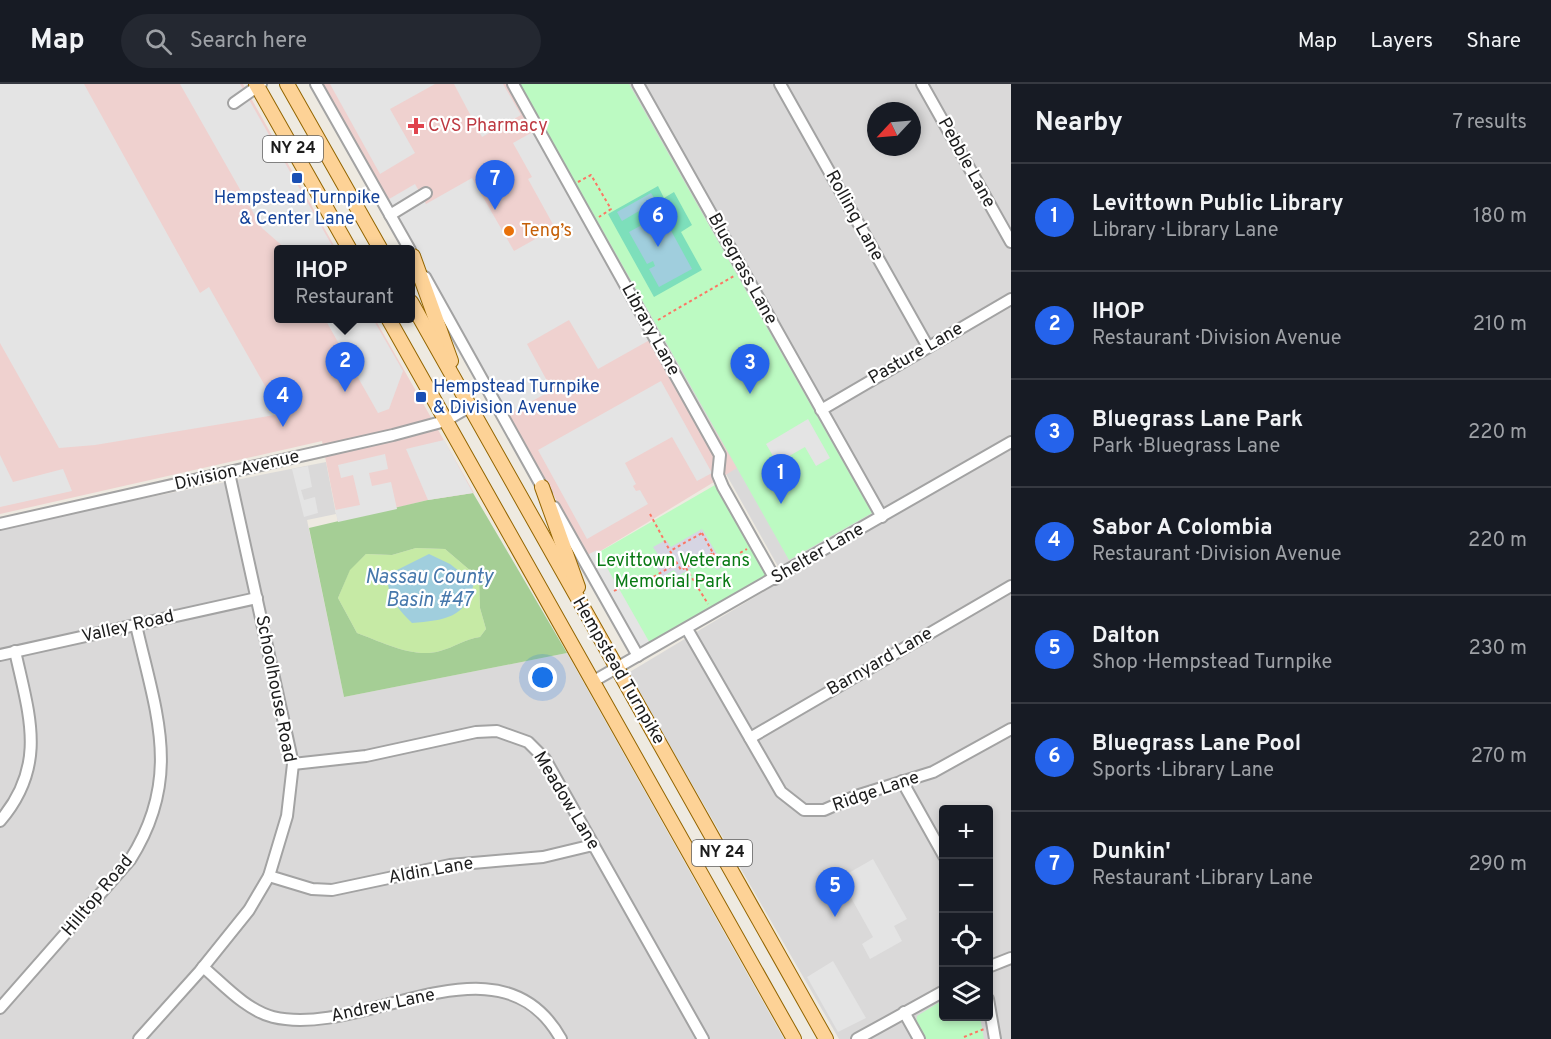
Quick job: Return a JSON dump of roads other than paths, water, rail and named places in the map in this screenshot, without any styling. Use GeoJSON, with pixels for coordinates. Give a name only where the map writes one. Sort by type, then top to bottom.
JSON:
{"type":"FeatureCollection","features":[{"type":"Feature","properties":{"kind":"main road","name":"NY 24"},"geometry":{"type":"LineString","coordinates":[[288,84],[379,245]]}},
{"type":"Feature","properties":{"kind":"main road","name":"NY 24"},"geometry":{"type":"LineString","coordinates":[[258,85],[348,245]]}},
{"type":"Feature","properties":{"kind":"main road"},"geometry":{"type":"LineString","coordinates":[[415,263],[467,403]]}},
{"type":"Feature","properties":{"kind":"main road","name":"Hempstead Turnpike"},"geometry":{"type":"LineString","coordinates":[[415,310],[826,1039]]}},
{"type":"Feature","properties":{"kind":"main road","name":"Hempstead Turnpike"},"geometry":{"type":"LineString","coordinates":[[391,323],[794,1039]]}},
{"type":"Feature","properties":{"kind":"main road"},"geometry":{"type":"LineString","coordinates":[[542,487],[592,626]]}},
{"type":"Feature","properties":{"kind":"street","name":"Hempstead Turnpike"},"geometry":{"type":"LineString","coordinates":[[316,84],[407,245]]}},
{"type":"Feature","properties":{"kind":"street","name":"Library Lane"},"geometry":{"type":"LineString","coordinates":[[513,84],[720,455],[717,475],[775,579]]}},
{"type":"Feature","properties":{"kind":"street","name":"Bluegrass Lane"},"geometry":{"type":"LineString","coordinates":[[638,84],[882,517]]}},
{"type":"Feature","properties":{"kind":"street","name":"Rolling Lane"},"geometry":{"type":"LineString","coordinates":[[780,84],[928,347]]}},
{"type":"Feature","properties":{"kind":"street","name":"Pebble Lane"},"geometry":{"type":"LineString","coordinates":[[922,84],[1011,242]]}},
{"type":"Feature","properties":{"kind":"street"},"geometry":{"type":"LineString","coordinates":[[234,103],[258,85]]}},
{"type":"Feature","properties":{"kind":"street"},"geometry":{"type":"LineString","coordinates":[[390,215],[426,193]]}},
{"type":"Feature","properties":{"kind":"street","name":"Hempstead Turnpike"},"geometry":{"type":"LineString","coordinates":[[415,259],[638,656]]}},
{"type":"Feature","properties":{"kind":"street","name":"Pasture Lane"},"geometry":{"type":"LineString","coordinates":[[821,410],[1011,299]]}},
{"type":"Feature","properties":{"kind":"street","name":"Division Avenue"},"geometry":{"type":"LineString","coordinates":[[0,524],[393,435],[445,420],[467,403]]}},
{"type":"Feature","properties":{"kind":"street","name":"Shelter Lane"},"geometry":{"type":"LineString","coordinates":[[592,682],[1011,442]]}},
{"type":"Feature","properties":{"kind":"street","name":"Schoolhouse Road"},"geometry":{"type":"LineString","coordinates":[[139,1039],[249,910],[269,876],[287,816],[292,765],[229,473]]}},
{"type":"Feature","properties":{"kind":"street","name":"Barnyard Lane"},"geometry":{"type":"LineString","coordinates":[[750,738],[1011,586]]}},
{"type":"Feature","properties":{"kind":"street","name":"Valley Road"},"geometry":{"type":"LineString","coordinates":[[0,655],[257,598]]}},
{"type":"Feature","properties":{"kind":"street","name":"Hilltop Road"},"geometry":{"type":"LineString","coordinates":[[0,1008],[130,860],[142,841],[158,801],[162,760],[159,729],[136,625]]}},
{"type":"Feature","properties":{"kind":"street","name":"Ridge Lane"},"geometry":{"type":"LineString","coordinates":[[687,629],[781,792],[804,810],[824,810],[856,796],[933,772],[1011,729]]}},
{"type":"Feature","properties":{"kind":"street"},"geometry":{"type":"LineString","coordinates":[[0,821],[22,788],[32,749],[32,728],[15,651]]}},
{"type":"Feature","properties":{"kind":"street","name":"Meadow Lane"},"geometry":{"type":"LineString","coordinates":[[292,765],[366,756],[476,732],[497,731],[511,734],[528,742],[545,759],[703,1039]]}},
{"type":"Feature","properties":{"kind":"street"},"geometry":{"type":"LineString","coordinates":[[902,781],[939,847]]}},
{"type":"Feature","properties":{"kind":"street","name":"Aldin Lane"},"geometry":{"type":"LineString","coordinates":[[269,876],[312,889],[332,890],[450,865],[543,857],[593,844]]}},
{"type":"Feature","properties":{"kind":"street"},"geometry":{"type":"LineString","coordinates":[[990,967],[1011,958]]}},
{"type":"Feature","properties":{"kind":"street","name":"Andrew Lane"},"geometry":{"type":"LineString","coordinates":[[202,967],[256,1010],[292,1022],[320,1020],[467,988],[493,988],[518,996],[539,1010],[561,1039]]}},
{"type":"Feature","properties":{"kind":"street"},"geometry":{"type":"LineString","coordinates":[[857,1039],[939,994]]}},
{"type":"Feature","properties":{"kind":"street"},"geometry":{"type":"LineString","coordinates":[[904,1012],[919,1039]]}},
{"type":"Feature","properties":{"kind":"street"},"geometry":{"type":"LineString","coordinates":[[992,1021],[995,1039]]}},
{"type":"Feature","properties":{"kind":"water"},"geometry":{"type":"Polygon","coordinates":[[[651,193],[656,201],[622,221],[617,212],[651,193]]]}},
{"type":"Feature","properties":{"kind":"water"},"geometry":{"type":"Polygon","coordinates":[[[662,214],[692,269],[659,287],[649,269],[655,266],[653,261],[647,264],[629,232],[662,214]]]}},
{"type":"Feature","properties":{"kind":"water","name":"Nassau County Basin #47"},"geometry":{"type":"Polygon","coordinates":[[[429,554],[450,564],[474,583],[470,595],[459,611],[444,619],[412,623],[394,601],[389,590],[387,575],[429,554]]]}},
{"type":"Feature","properties":{"kind":"place","name":"CVS Pharmacy"},"geometry":{"type":"Point","coordinates":[416,126]}},
{"type":"Feature","properties":{"kind":"place","name":"Hempstead Turnpike & Center Lane"},"geometry":{"type":"Point","coordinates":[297,178]}},
{"type":"Feature","properties":{"kind":"place","name":"Dunkin'"},"geometry":{"type":"Point","coordinates":[495,210]}},
{"type":"Feature","properties":{"kind":"place","name":"Teng’s"},"geometry":{"type":"Point","coordinates":[509,231]}},
{"type":"Feature","properties":{"kind":"place","name":"Bluegrass Lane Pool"},"geometry":{"type":"Point","coordinates":[658,247]}},
{"type":"Feature","properties":{"kind":"place","name":"IHOP"},"geometry":{"type":"Point","coordinates":[345,392]}},
{"type":"Feature","properties":{"kind":"place","name":"Bluegrass Lane Park"},"geometry":{"type":"Point","coordinates":[750,394]}},
{"type":"Feature","properties":{"kind":"place","name":"Hempstead Turnpike & Division Avenue"},"geometry":{"type":"Point","coordinates":[421,397]}},
{"type":"Feature","properties":{"kind":"place","name":"Sabor A Colombia"},"geometry":{"type":"Point","coordinates":[283,427]}},
{"type":"Feature","properties":{"kind":"place","name":"Levittown Public Library"},"geometry":{"type":"Point","coordinates":[781,504]}},
{"type":"Feature","properties":{"kind":"place","name":"Dalton"},"geometry":{"type":"Point","coordinates":[835,917]}},
{"type":"Feature","properties":{"kind":"park label","name":"Levittown Veterans Memorial Park"},"geometry":{"type":"Point","coordinates":[673,571]}}]}
